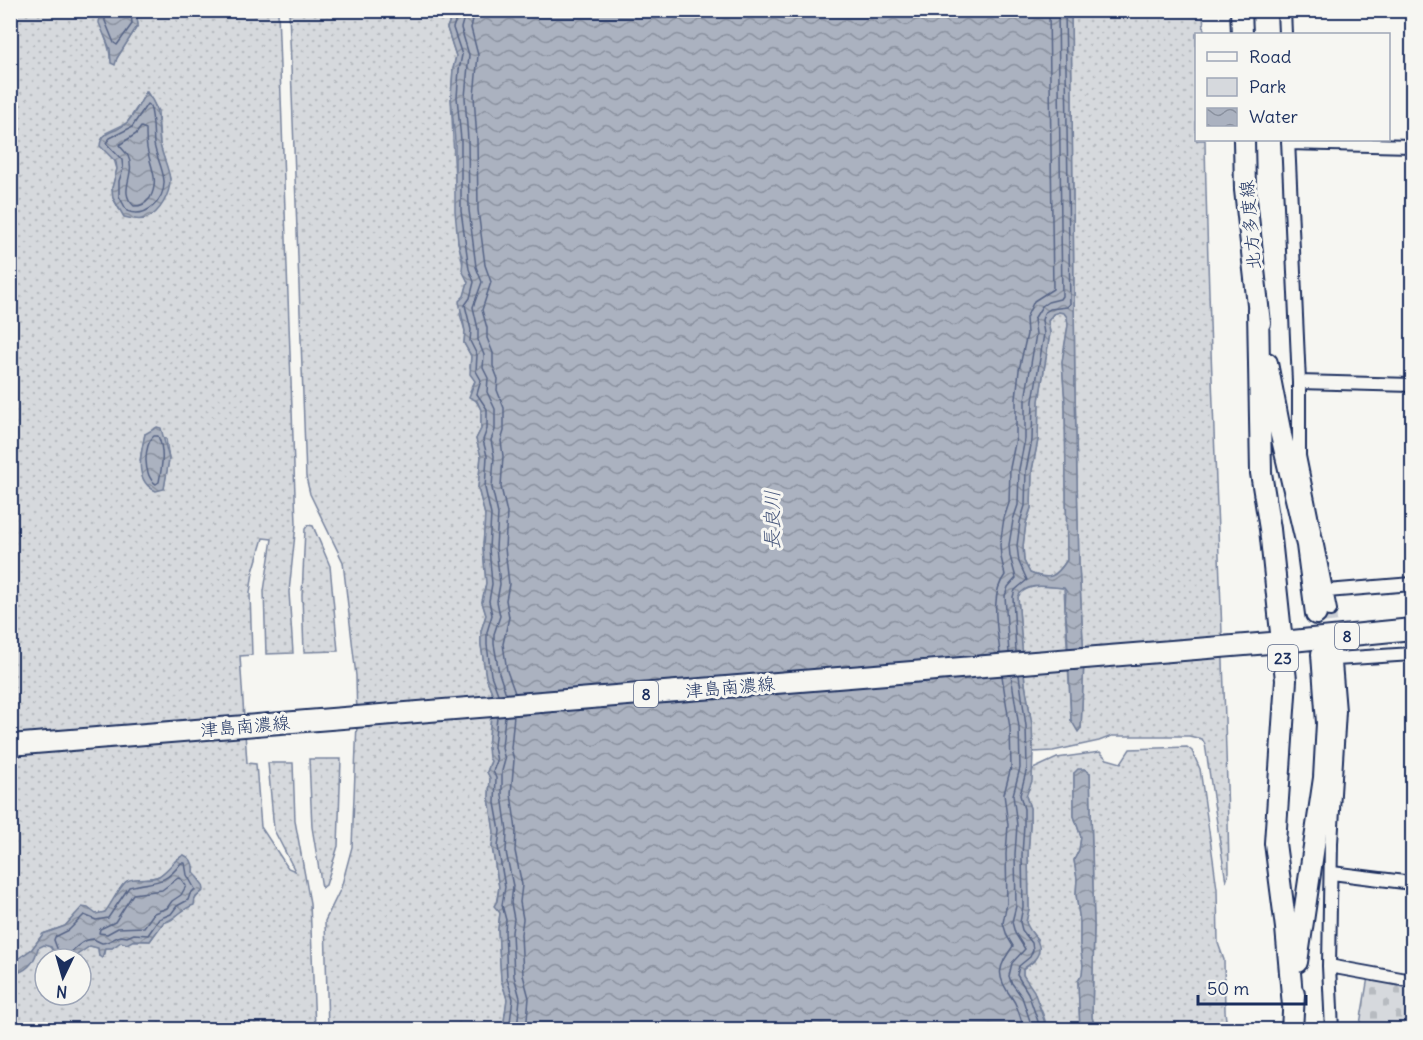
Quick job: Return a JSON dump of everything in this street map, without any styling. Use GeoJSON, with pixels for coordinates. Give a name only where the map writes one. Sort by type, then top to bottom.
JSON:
{"type":"FeatureCollection","features":[{"type":"Feature","properties":{"kind":"main road"},"geometry":{"type":"LineString","coordinates":[[1241,10],[1242,33]]}},
{"type":"Feature","properties":{"kind":"main road","name":"北方多度線"},"geometry":{"type":"LineString","coordinates":[[1244,141],[1245,190],[1258,309]]}},
{"type":"Feature","properties":{"kind":"main road"},"geometry":{"type":"LineString","coordinates":[[1258,309],[1281,435],[1323,612]]}},
{"type":"Feature","properties":{"kind":"main road","name":"23"},"geometry":{"type":"LineString","coordinates":[[1258,309],[1261,473],[1270,529],[1286,680],[1275,843],[1286,928],[1293,1006],[1292,1029]]}},
{"type":"Feature","properties":{"kind":"main road","name":"津島南濃線"},"geometry":{"type":"LineString","coordinates":[[10,745],[1281,642],[1413,629]]}},
{"type":"Feature","properties":{"kind":"main road"},"geometry":{"type":"LineString","coordinates":[[1293,1006],[1323,778],[1330,651]]}},
{"type":"Feature","properties":{"kind":"street"},"geometry":{"type":"LineString","coordinates":[[1284,10],[1285,33]]}},
{"type":"Feature","properties":{"kind":"street"},"geometry":{"type":"LineString","coordinates":[[1323,612],[1327,591],[1299,456],[1299,382],[1288,141],[1413,146]]}},
{"type":"Feature","properties":{"kind":"street"},"geometry":{"type":"LineString","coordinates":[[1299,382],[1413,385]]}},
{"type":"Feature","properties":{"kind":"street"},"geometry":{"type":"LineString","coordinates":[[1327,591],[1413,584]]}},
{"type":"Feature","properties":{"kind":"street"},"geometry":{"type":"LineString","coordinates":[[1332,1029],[1329,966],[1331,843],[1339,711],[1330,651],[1413,654]]}},
{"type":"Feature","properties":{"kind":"street"},"geometry":{"type":"LineString","coordinates":[[1332,873],[1413,883]]}},
{"type":"Feature","properties":{"kind":"street"},"geometry":{"type":"LineString","coordinates":[[1329,966],[1413,981]]}},
{"type":"Feature","properties":{"kind":"green space"},"geometry":{"type":"Polygon","coordinates":[[[11,11],[100,11],[100,23],[110,58],[117,58],[138,25],[136,11],[278,11],[296,524],[289,592],[293,653],[266,654],[264,591],[272,539],[263,538],[253,572],[250,593],[252,655],[240,656],[247,763],[256,764],[261,827],[288,868],[295,871],[274,830],[268,763],[293,763],[295,821],[310,903],[315,1029],[11,1029],[11,968],[16,972],[33,953],[33,1007],[93,1007],[93,947],[88,947],[90,946],[98,948],[99,956],[104,954],[105,948],[112,948],[121,941],[150,941],[163,923],[190,906],[202,892],[199,878],[193,872],[194,867],[177,859],[168,870],[159,876],[125,883],[107,911],[95,914],[80,911],[65,926],[43,934],[32,949],[15,961],[11,960],[10,576],[13,566],[10,565],[11,11]],[[147,92],[127,123],[106,133],[117,169],[112,188],[113,198],[119,209],[170,179],[160,145],[158,111],[147,92]],[[145,434],[140,460],[164,488],[169,459],[166,439],[145,434]]]}},
{"type":"Feature","properties":{"kind":"green space"},"geometry":{"type":"Polygon","coordinates":[[[289,11],[453,11],[447,28],[456,56],[451,97],[458,242],[468,282],[460,314],[465,331],[464,343],[471,356],[470,367],[475,381],[470,391],[481,409],[481,429],[476,439],[481,456],[478,488],[485,515],[483,548],[486,583],[482,602],[486,615],[481,631],[481,645],[486,677],[493,695],[488,747],[491,761],[487,772],[490,778],[489,797],[494,832],[492,847],[499,887],[496,904],[500,913],[498,929],[501,979],[507,999],[503,1029],[328,1029],[325,921],[341,888],[352,847],[357,722],[356,676],[343,562],[310,494],[306,477],[289,11]]]}},
{"type":"Feature","properties":{"kind":"green space"},"geometry":{"type":"Polygon","coordinates":[[[1071,11],[1203,11],[1204,33],[1195,33],[1195,141],[1205,141],[1227,780],[1229,872],[1226,882],[1205,744],[1202,739],[1189,736],[1112,736],[1053,751],[1033,752],[1018,597],[1029,588],[1040,586],[1064,588],[1071,720],[1081,728],[1084,660],[1075,393],[1071,11]]]}},
{"type":"Feature","properties":{"kind":"green space"},"geometry":{"type":"Polygon","coordinates":[[[1064,313],[1067,317],[1068,325],[1062,362],[1065,403],[1067,560],[1056,574],[1043,577],[1030,573],[1024,561],[1023,546],[1026,523],[1031,508],[1032,470],[1038,440],[1039,401],[1050,333],[1048,321],[1053,314],[1064,313]]]}},
{"type":"Feature","properties":{"kind":"green space"},"geometry":{"type":"Polygon","coordinates":[[[308,525],[313,526],[330,566],[338,651],[304,652],[302,596],[305,529],[308,525]]]}},
{"type":"Feature","properties":{"kind":"green space"},"geometry":{"type":"Polygon","coordinates":[[[1187,747],[1192,751],[1200,769],[1213,859],[1217,889],[1218,943],[1224,960],[1227,1029],[1095,1029],[1092,1017],[1094,925],[1090,773],[1084,769],[1074,773],[1074,816],[1081,837],[1079,850],[1074,860],[1083,965],[1082,975],[1078,981],[1080,1029],[1047,1029],[1040,1007],[1023,975],[1023,970],[1034,961],[1038,940],[1027,927],[1026,922],[1029,909],[1030,808],[1026,796],[1033,769],[1057,758],[1100,752],[1107,759],[1121,763],[1130,749],[1187,747]]]}},
{"type":"Feature","properties":{"kind":"green space"},"geometry":{"type":"Polygon","coordinates":[[[309,759],[341,759],[338,846],[326,885],[322,888],[312,827],[309,759]]]}},
{"type":"Feature","properties":{"kind":"green space"},"geometry":{"type":"Polygon","coordinates":[[[1368,977],[1412,985],[1412,1029],[1359,1030],[1368,977]]]}},
{"type":"Feature","properties":{"kind":"water","name":"長良川"},"geometry":{"type":"Polygon","coordinates":[[[454,10],[1071,11],[1075,393],[1084,660],[1081,728],[1078,732],[1071,720],[1066,591],[1064,588],[1032,587],[1026,589],[1018,597],[1033,752],[1032,781],[1026,796],[1030,808],[1030,825],[1029,909],[1026,922],[1039,949],[1035,959],[1023,969],[1023,975],[1034,991],[1047,1029],[503,1029],[507,999],[501,979],[498,929],[500,913],[494,906],[499,887],[492,847],[494,832],[489,797],[490,778],[487,772],[491,761],[488,747],[493,695],[486,677],[481,645],[481,631],[486,615],[482,602],[486,583],[483,548],[485,515],[478,488],[481,456],[476,439],[481,429],[481,410],[477,401],[469,397],[475,381],[470,374],[471,356],[464,343],[465,331],[459,301],[464,296],[468,282],[462,270],[463,260],[458,242],[455,211],[455,141],[451,97],[456,56],[447,28],[454,10]],[[1064,313],[1053,314],[1048,321],[1050,333],[1039,401],[1038,440],[1032,470],[1031,508],[1026,523],[1023,546],[1024,561],[1030,573],[1043,577],[1056,574],[1067,560],[1065,403],[1062,362],[1068,325],[1064,313]]]}},
{"type":"Feature","properties":{"kind":"water"},"geometry":{"type":"Polygon","coordinates":[[[100,11],[136,11],[138,25],[115,65],[111,63],[110,49],[99,23],[100,11]]]}},
{"type":"Feature","properties":{"kind":"water"},"geometry":{"type":"Polygon","coordinates":[[[146,92],[156,110],[160,144],[170,180],[168,191],[156,212],[147,218],[136,219],[124,217],[113,198],[112,188],[117,169],[116,162],[100,146],[105,135],[128,122],[146,92]]]}},
{"type":"Feature","properties":{"kind":"water"},"geometry":{"type":"Polygon","coordinates":[[[157,427],[161,428],[169,459],[164,489],[156,491],[144,481],[140,466],[145,434],[157,427]]]}},
{"type":"Feature","properties":{"kind":"water"},"geometry":{"type":"Polygon","coordinates":[[[1078,769],[1084,769],[1090,773],[1094,925],[1092,1017],[1095,1029],[1080,1029],[1078,981],[1082,975],[1083,965],[1074,860],[1079,850],[1081,837],[1074,816],[1074,773],[1078,769]]]}},
{"type":"Feature","properties":{"kind":"water"},"geometry":{"type":"Polygon","coordinates":[[[184,855],[192,862],[193,872],[204,890],[195,898],[194,905],[163,923],[150,941],[134,940],[127,944],[121,942],[112,948],[105,948],[102,958],[99,956],[98,948],[90,946],[51,947],[44,945],[33,947],[43,934],[65,926],[82,907],[96,914],[105,912],[127,881],[159,876],[184,855]]]}},
{"type":"Feature","properties":{"kind":"water"},"geometry":{"type":"Polygon","coordinates":[[[32,949],[33,960],[29,966],[17,973],[11,968],[11,960],[15,961],[32,949]]]}},
{"type":"Feature","properties":{"kind":"tunnel"},"geometry":{"type":"LineString","coordinates":[[1330,610],[1333,639]]}}]}
